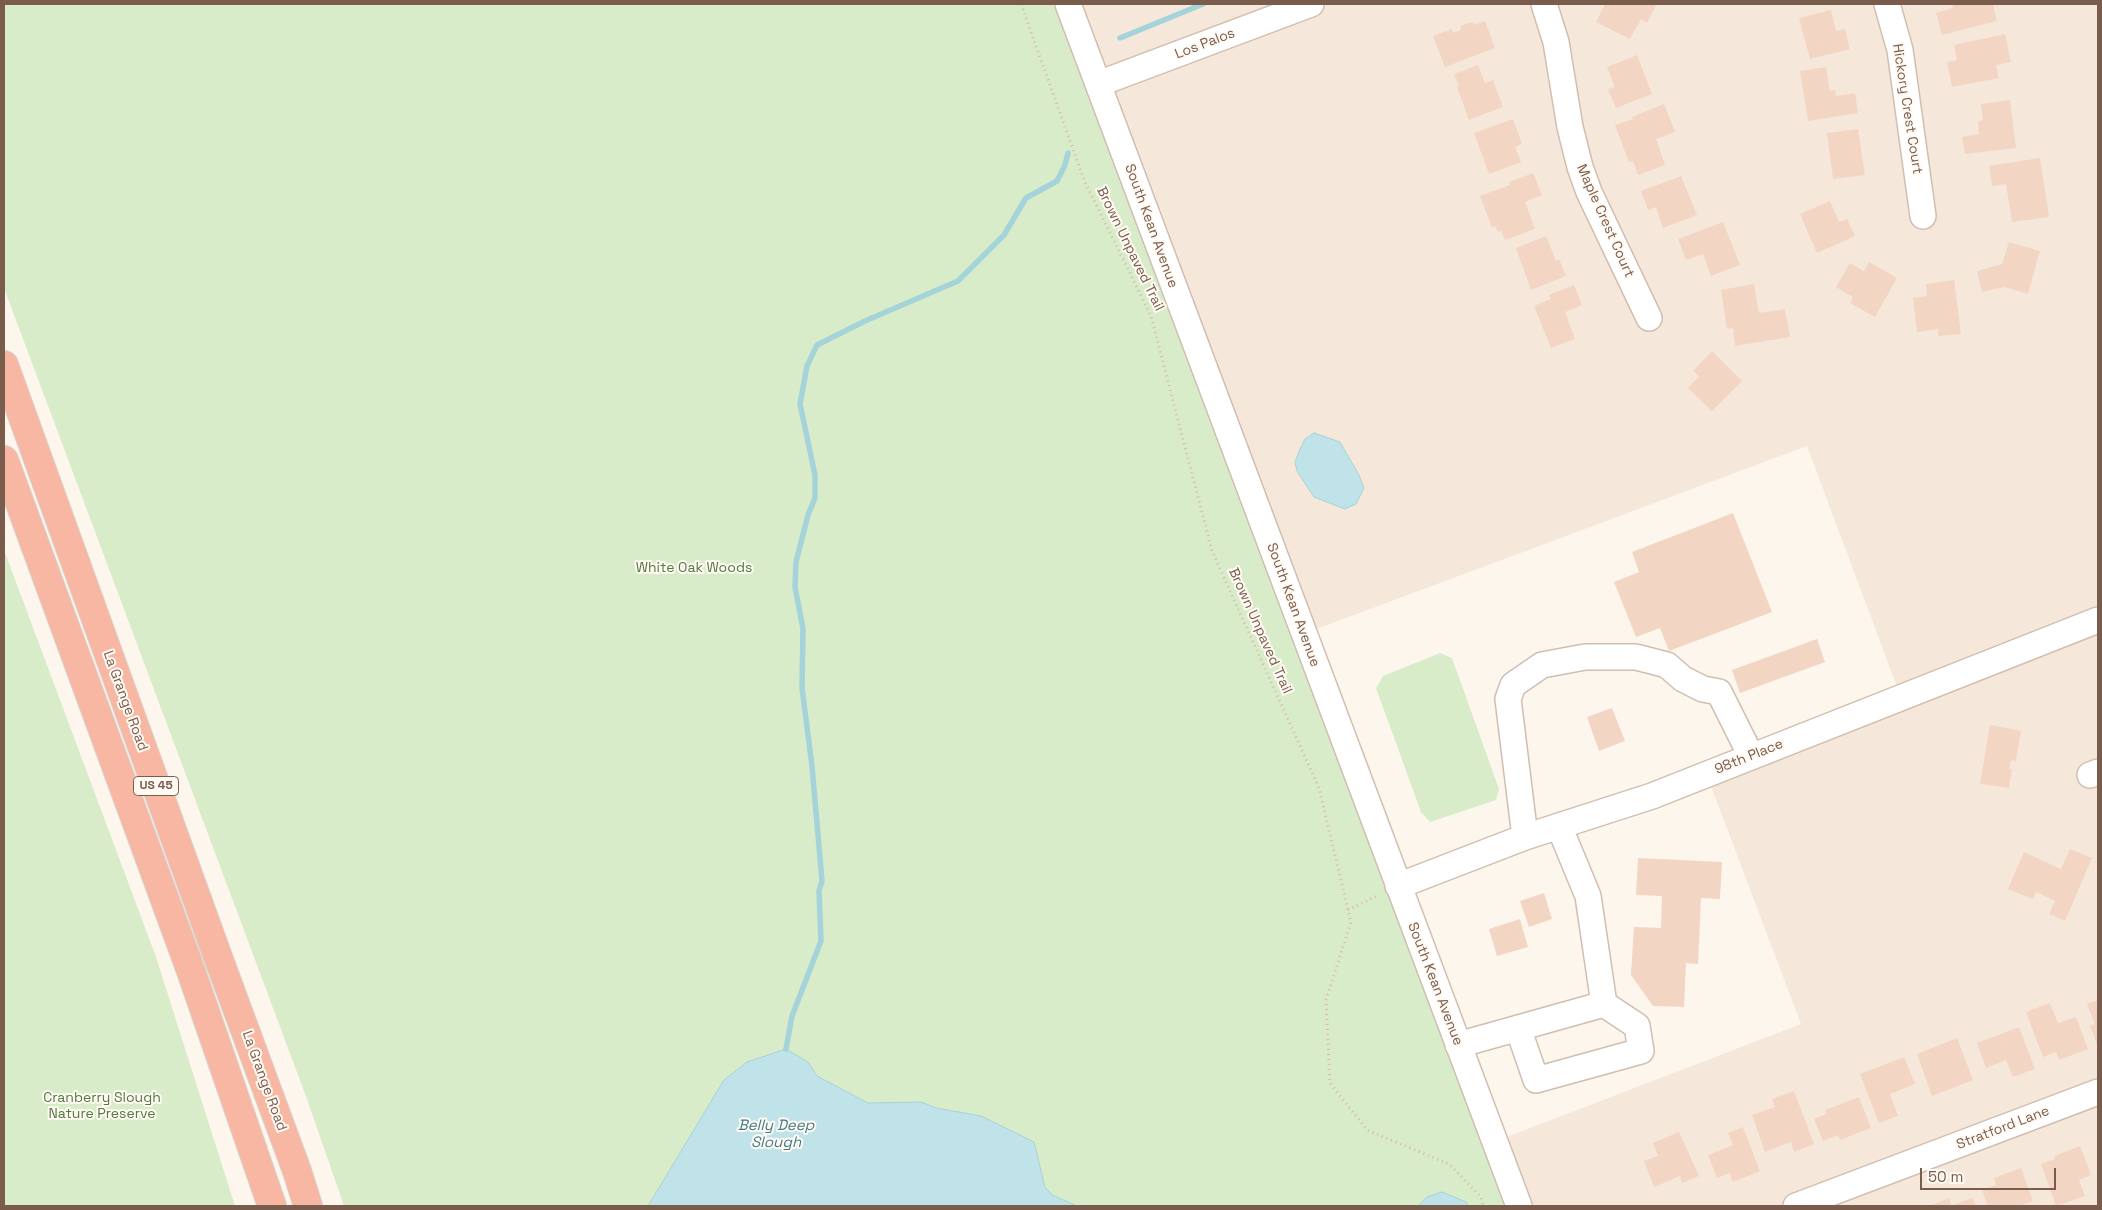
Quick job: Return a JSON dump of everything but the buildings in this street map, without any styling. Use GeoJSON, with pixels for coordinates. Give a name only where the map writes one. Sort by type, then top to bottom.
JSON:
{"type":"FeatureCollection","features":[{"type":"Feature","properties":{"kind":"highway","name":"La Grange Road"},"geometry":{"type":"LineString","coordinates":[[4,365],[214,948],[297,1171],[308,1206]]}},
{"type":"Feature","properties":{"kind":"highway","name":"US 45"},"geometry":{"type":"LineString","coordinates":[[4,460],[192,971],[272,1206]]}},
{"type":"Feature","properties":{"kind":"street","name":"South Kean Avenue"},"geometry":{"type":"LineString","coordinates":[[1068,4],[1519,1206]]}},
{"type":"Feature","properties":{"kind":"street","name":"Los Palos"},"geometry":{"type":"LineString","coordinates":[[1098,84],[1311,4]]}},
{"type":"Feature","properties":{"kind":"street","name":"Maple Crest Court"},"geometry":{"type":"LineString","coordinates":[[1544,4],[1556,42],[1570,127],[1580,167],[1589,192],[1649,318]]}},
{"type":"Feature","properties":{"kind":"street","name":"Hickory Crest Court"},"geometry":{"type":"LineString","coordinates":[[1887,4],[1900,50],[1923,216]]}},
{"type":"Feature","properties":{"kind":"street","name":"98th Place"},"geometry":{"type":"LineString","coordinates":[[1398,886],[1525,837],[1652,796],[2098,620]]}},
{"type":"Feature","properties":{"kind":"street"},"geometry":{"type":"LineString","coordinates":[[1525,837],[1508,699],[1513,684],[1542,665],[1584,657],[1636,657],[1667,665],[1683,679],[1704,689],[1719,692],[1751,756]]}},
{"type":"Feature","properties":{"kind":"street"},"geometry":{"type":"LineString","coordinates":[[1518,1028],[1536,1080],[1641,1052],[1637,1026],[1604,1004],[1588,896],[1559,826]]}},
{"type":"Feature","properties":{"kind":"street"},"geometry":{"type":"LineString","coordinates":[[1458,1045],[1604,1004]]}},
{"type":"Feature","properties":{"kind":"street","name":"Stratford Lane"},"geometry":{"type":"LineString","coordinates":[[1796,1206],[2098,1092]]}},
{"type":"Feature","properties":{"kind":"path","name":"Brown Unpaved Trail"},"geometry":{"type":"LineString","coordinates":[[1021,4],[1084,180],[1151,316],[1212,551],[1319,788],[1351,922],[1326,1000],[1330,1082],[1367,1130],[1448,1164],[1481,1197],[1484,1206]]}},
{"type":"Feature","properties":{"kind":"path"},"geometry":{"type":"LineString","coordinates":[[1348,910],[1398,886]]}},
{"type":"Feature","properties":{"kind":"shaded area"},"geometry":{"type":"Polygon","coordinates":[[[1081,4],[2098,4],[2098,1206],[1529,1206],[1504,1138],[1801,1024],[1709,781],[1905,708],[1807,446],[1314,630],[1081,4]]]}},
{"type":"Feature","properties":{"kind":"green space","name":"White Oak Woods"},"geometry":{"type":"Polygon","coordinates":[[[4,4],[1068,4],[1516,1206],[344,1206],[307,1099],[4,288],[4,4]]]}},
{"type":"Feature","properties":{"kind":"green space","name":"Cranberry Slough Nature Preserve"},"geometry":{"type":"Polygon","coordinates":[[[4,550],[156,957],[235,1206],[4,1206],[4,550]]]}},
{"type":"Feature","properties":{"kind":"green space"},"geometry":{"type":"Polygon","coordinates":[[[1440,653],[1452,658],[1499,789],[1496,800],[1430,822],[1421,812],[1376,688],[1383,676],[1440,653]]]}},
{"type":"Feature","properties":{"kind":"water"},"geometry":{"type":"Polygon","coordinates":[[[1314,433],[1340,442],[1359,475],[1364,488],[1356,504],[1345,509],[1314,497],[1297,471],[1295,462],[1300,449],[1305,439],[1314,433]]]}},
{"type":"Feature","properties":{"kind":"water","name":"Belly Deep Slough"},"geometry":{"type":"Polygon","coordinates":[[[786,1049],[808,1062],[817,1076],[868,1103],[921,1102],[936,1108],[981,1116],[1034,1142],[1045,1187],[1052,1195],[1077,1206],[648,1206],[724,1080],[747,1062],[786,1049]]]}},
{"type":"Feature","properties":{"kind":"water"},"geometry":{"type":"Polygon","coordinates":[[[1442,1192],[1466,1202],[1468,1206],[1418,1206],[1427,1197],[1442,1192]]]}},
{"type":"Feature","properties":{"kind":"waterway"},"geometry":{"type":"LineString","coordinates":[[1120,38],[1203,4]]}},
{"type":"Feature","properties":{"kind":"waterway"},"geometry":{"type":"LineString","coordinates":[[786,1049],[792,1016],[821,941],[819,891],[822,881],[812,766],[802,688],[803,629],[795,587],[796,562],[808,515],[815,498],[815,475],[800,404],[807,366],[817,345],[865,321],[958,281],[1004,235],[1026,198],[1057,181],[1065,165],[1068,153]]}}]}
